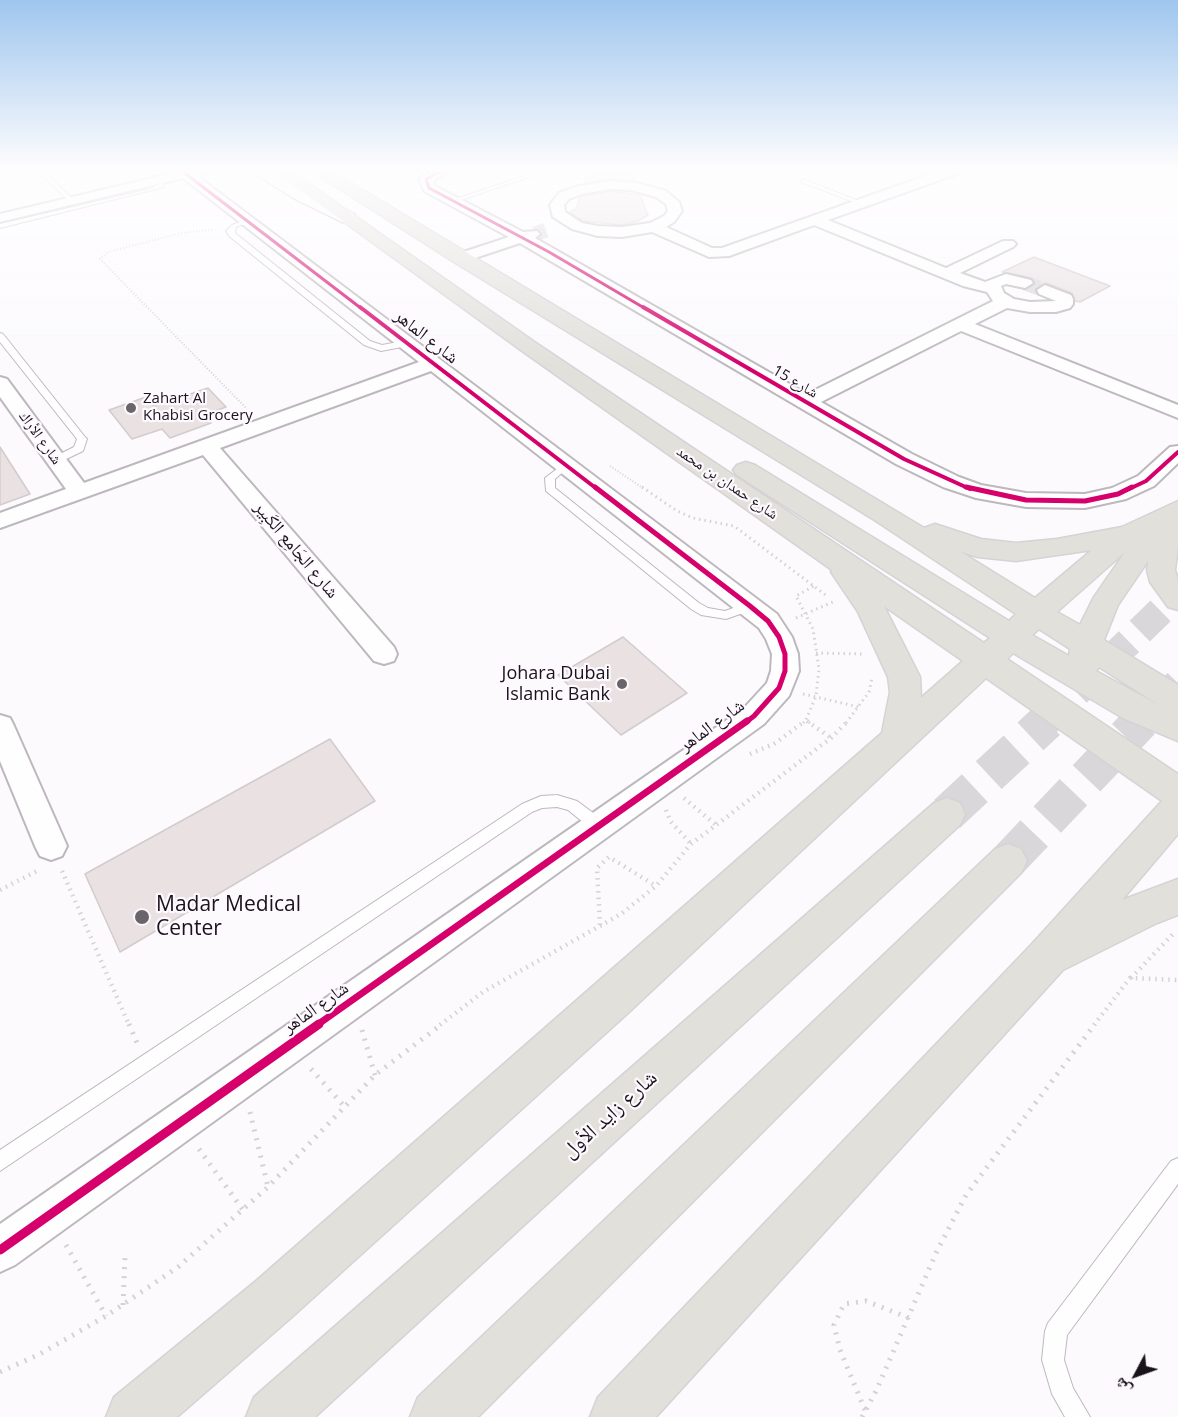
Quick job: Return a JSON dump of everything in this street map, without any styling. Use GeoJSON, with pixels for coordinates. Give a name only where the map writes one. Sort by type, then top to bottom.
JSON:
{"type":"FeatureCollection","features":[{"type":"Feature","properties":{"kind":"main road","name":"شارع حمدان بن محمد"},"geometry":{"type":"LineString","coordinates":[[372,235],[638,422],[1178,793]]}},
{"type":"Feature","properties":{"kind":"main road"},"geometry":{"type":"LineString","coordinates":[[424,235],[885,515],[1036,614],[1178,702]]}},
{"type":"Feature","properties":{"kind":"main road"},"geometry":{"type":"LineString","coordinates":[[638,422],[678,433],[711,448],[1178,744]]}},
{"type":"Feature","properties":{"kind":"main road"},"geometry":{"type":"LineString","coordinates":[[885,515],[968,545],[997,552],[1042,550],[1129,534],[1173,513]]}},
{"type":"Feature","properties":{"kind":"main road"},"geometry":{"type":"LineString","coordinates":[[1173,513],[1161,570],[1164,582],[1178,600]]}},
{"type":"Feature","properties":{"kind":"main road"},"geometry":{"type":"LineString","coordinates":[[1173,513],[1114,587],[1086,645],[1084,684],[1092,706],[1116,737],[1178,793]]}},
{"type":"Feature","properties":{"kind":"main road"},"geometry":{"type":"LineString","coordinates":[[879,722],[985,661],[1129,534]]}},
{"type":"Feature","properties":{"kind":"main road"},"geometry":{"type":"LineString","coordinates":[[134,1417],[274,1299],[585,1023],[906,692],[904,677],[871,609],[834,556]]}},
{"type":"Feature","properties":{"kind":"main road"},"geometry":{"type":"LineString","coordinates":[[985,661],[1016,663],[1084,684],[1178,728]]}},
{"type":"Feature","properties":{"kind":"main road"},"geometry":{"type":"LineString","coordinates":[[618,1417],[1046,959],[1178,808]]}},
{"type":"Feature","properties":{"kind":"main road","name":"شارع زايد الأول"},"geometry":{"type":"LineString","coordinates":[[274,1417],[947,814]]}},
{"type":"Feature","properties":{"kind":"main road"},"geometry":{"type":"LineString","coordinates":[[438,1417],[1008,861]]}},
{"type":"Feature","properties":{"kind":"main road"},"geometry":{"type":"LineString","coordinates":[[1046,959],[1143,910],[1178,897]]}},
{"type":"Feature","properties":{"kind":"street","name":"شارع الماهر"},"geometry":{"type":"LineString","coordinates":[[255,235],[409,343],[750,606],[780,637],[785,654]]}},
{"type":"Feature","properties":{"kind":"street"},"geometry":{"type":"LineString","coordinates":[[672,235],[709,252],[719,254],[772,235]]}},
{"type":"Feature","properties":{"kind":"street"},"geometry":{"type":"LineString","coordinates":[[851,235],[1030,307],[1056,307],[1064,304],[1065,299],[1045,290]]}},
{"type":"Feature","properties":{"kind":"street"},"geometry":{"type":"LineString","coordinates":[[460,258],[528,236]]}},
{"type":"Feature","properties":{"kind":"street","name":"شارع 15"},"geometry":{"type":"LineString","coordinates":[[528,236],[904,459],[951,482],[985,493],[1026,501],[1085,501],[1118,494],[1146,481],[1178,452]]}},
{"type":"Feature","properties":{"kind":"street"},"geometry":{"type":"LineString","coordinates":[[946,274],[1008,244]]}},
{"type":"Feature","properties":{"kind":"street"},"geometry":{"type":"LineString","coordinates":[[999,295],[992,283],[1000,279],[1025,283]]}},
{"type":"Feature","properties":{"kind":"street"},"geometry":{"type":"LineString","coordinates":[[806,402],[960,325],[999,295]]}},
{"type":"Feature","properties":{"kind":"street"},"geometry":{"type":"LineString","coordinates":[[960,325],[1178,412]]}},
{"type":"Feature","properties":{"kind":"street"},"geometry":{"type":"LineString","coordinates":[[0,521],[435,363]]}},
{"type":"Feature","properties":{"kind":"street","name":"شارع الأراك"},"geometry":{"type":"LineString","coordinates":[[0,385],[79,492]]}},
{"type":"Feature","properties":{"kind":"street","name":"شارع الجَامِع الكَبِير"},"geometry":{"type":"LineString","coordinates":[[207,446],[384,654]]}},
{"type":"Feature","properties":{"kind":"street"},"geometry":{"type":"LineString","coordinates":[[779,688],[785,671],[785,654]]}},
{"type":"Feature","properties":{"kind":"street","name":"شارع الماهر"},"geometry":{"type":"LineString","coordinates":[[0,1250],[754,716],[779,688]]}},
{"type":"Feature","properties":{"kind":"street"},"geometry":{"type":"LineString","coordinates":[[0,726],[54,853]]}},
{"type":"Feature","properties":{"kind":"lane"},"geometry":{"type":"LineString","coordinates":[[0,336],[82,438],[79,448],[56,460]]}},
{"type":"Feature","properties":{"kind":"lane"},"geometry":{"type":"LineString","coordinates":[[0,1161],[527,808],[541,802],[556,801],[572,805],[599,826]]}},
{"type":"Feature","properties":{"kind":"lane"},"geometry":{"type":"LineString","coordinates":[[1079,1417],[1063,1394],[1053,1360],[1056,1331],[1178,1167]]}},
{"type":"Feature","properties":{"kind":"path"},"geometry":{"type":"LineString","coordinates":[[173,235],[108,252],[100,259],[263,425]]}},
{"type":"Feature","properties":{"kind":"path"},"geometry":{"type":"LineString","coordinates":[[600,460],[678,511],[693,518],[734,526],[843,609]]}},
{"type":"Feature","properties":{"kind":"path"},"geometry":{"type":"LineString","coordinates":[[773,629],[835,601]]}},
{"type":"Feature","properties":{"kind":"path"},"geometry":{"type":"LineString","coordinates":[[785,654],[870,655]]}},
{"type":"Feature","properties":{"kind":"path"},"geometry":{"type":"LineString","coordinates":[[872,670],[869,692],[879,722]]}},
{"type":"Feature","properties":{"kind":"path"},"geometry":{"type":"LineString","coordinates":[[779,688],[879,722]]}},
{"type":"Feature","properties":{"kind":"path"},"geometry":{"type":"LineString","coordinates":[[0,1372],[40,1354],[123,1306],[178,1267],[268,1187],[375,1075],[483,992],[621,914],[656,886],[692,844],[831,738],[879,722]]}},
{"type":"Feature","properties":{"kind":"path"},"geometry":{"type":"LineString","coordinates":[[680,795],[716,825]]}},
{"type":"Feature","properties":{"kind":"path"},"geometry":{"type":"LineString","coordinates":[[665,806],[671,822],[692,844]]}},
{"type":"Feature","properties":{"kind":"path"},"geometry":{"type":"LineString","coordinates":[[0,890],[54,853],[146,1063]]}},
{"type":"Feature","properties":{"kind":"path"},"geometry":{"type":"LineString","coordinates":[[600,926],[597,868],[609,857],[656,886]]}},
{"type":"Feature","properties":{"kind":"path"},"geometry":{"type":"LineString","coordinates":[[863,1414],[877,1389],[936,1253],[966,1195],[1130,978],[1178,929]]}},
{"type":"Feature","properties":{"kind":"path"},"geometry":{"type":"LineString","coordinates":[[1130,978],[1178,980]]}},
{"type":"Feature","properties":{"kind":"path"},"geometry":{"type":"LineString","coordinates":[[361,1023],[375,1075]]}},
{"type":"Feature","properties":{"kind":"path"},"geometry":{"type":"LineString","coordinates":[[306,1064],[344,1106]]}},
{"type":"Feature","properties":{"kind":"path"},"geometry":{"type":"LineString","coordinates":[[249,1105],[268,1187]]}},
{"type":"Feature","properties":{"kind":"path"},"geometry":{"type":"LineString","coordinates":[[195,1144],[243,1210]]}},
{"type":"Feature","properties":{"kind":"path"},"geometry":{"type":"LineString","coordinates":[[63,1239],[106,1316]]}},
{"type":"Feature","properties":{"kind":"path"},"geometry":{"type":"LineString","coordinates":[[123,1306],[125,1257]]}},
{"type":"Feature","properties":{"kind":"path"},"geometry":{"type":"LineString","coordinates":[[863,1414],[840,1350],[834,1324],[844,1304],[866,1301],[909,1318]]}},
{"type":"Feature","properties":{"kind":"building"},"geometry":{"type":"Polygon","coordinates":[[[1034,257],[1110,286],[1080,302],[1075,301],[1072,293],[1046,283],[1038,287],[1034,285],[1032,278],[1002,272],[1034,257]]]}},
{"type":"Feature","properties":{"kind":"building"},"geometry":{"type":"Polygon","coordinates":[[[208,388],[226,407],[204,415],[211,423],[170,438],[162,429],[132,439],[109,410],[146,397],[154,406],[208,388]]]}},
{"type":"Feature","properties":{"kind":"building"},"geometry":{"type":"Polygon","coordinates":[[[0,447],[30,494],[0,505],[0,447]]]}},
{"type":"Feature","properties":{"kind":"building","name":"Johara Dubai Islamic Bank"},"geometry":{"type":"Polygon","coordinates":[[[623,637],[687,693],[621,735],[558,675],[623,637]]]}},
{"type":"Feature","properties":{"kind":"building"},"geometry":{"type":"Polygon","coordinates":[[[330,739],[375,801],[120,952],[85,874],[330,739]]]}},
{"type":"Feature","properties":{"kind":"tunnel"},"geometry":{"type":"LineString","coordinates":[[1025,283],[1045,290]]}},
{"type":"Feature","properties":{"kind":"tunnel"},"geometry":{"type":"LineString","coordinates":[[1045,723],[1178,594]]}},
{"type":"Feature","properties":{"kind":"tunnel"},"geometry":{"type":"LineString","coordinates":[[1139,723],[1178,683]]}},
{"type":"Feature","properties":{"kind":"tunnel"},"geometry":{"type":"LineString","coordinates":[[947,814],[1047,721]]}},
{"type":"Feature","properties":{"kind":"tunnel"},"geometry":{"type":"LineString","coordinates":[[1008,861],[1141,721]]}},
{"type":"Feature","properties":{"kind":"cycle path"},"geometry":{"type":"LineString","coordinates":[[0,1250],[754,716],[779,688],[785,671],[785,654],[779,637],[768,621],[266,235]]}},
{"type":"Feature","properties":{"kind":"cycle path"},"geometry":{"type":"LineString","coordinates":[[517,235],[904,459],[951,482],[976,491],[1026,500],[1085,501],[1118,494],[1146,481],[1178,452]]}},
{"type":"Feature","properties":{"kind":"place","name":"Zahart Al Khabisi Grocery"},"geometry":{"type":"Point","coordinates":[131,408]}},
{"type":"Feature","properties":{"kind":"place","name":"Johara Dubai Islamic Bank"},"geometry":{"type":"Point","coordinates":[622,684]}},
{"type":"Feature","properties":{"kind":"place","name":"Madar Medical Center"},"geometry":{"type":"Point","coordinates":[142,917]}}]}
